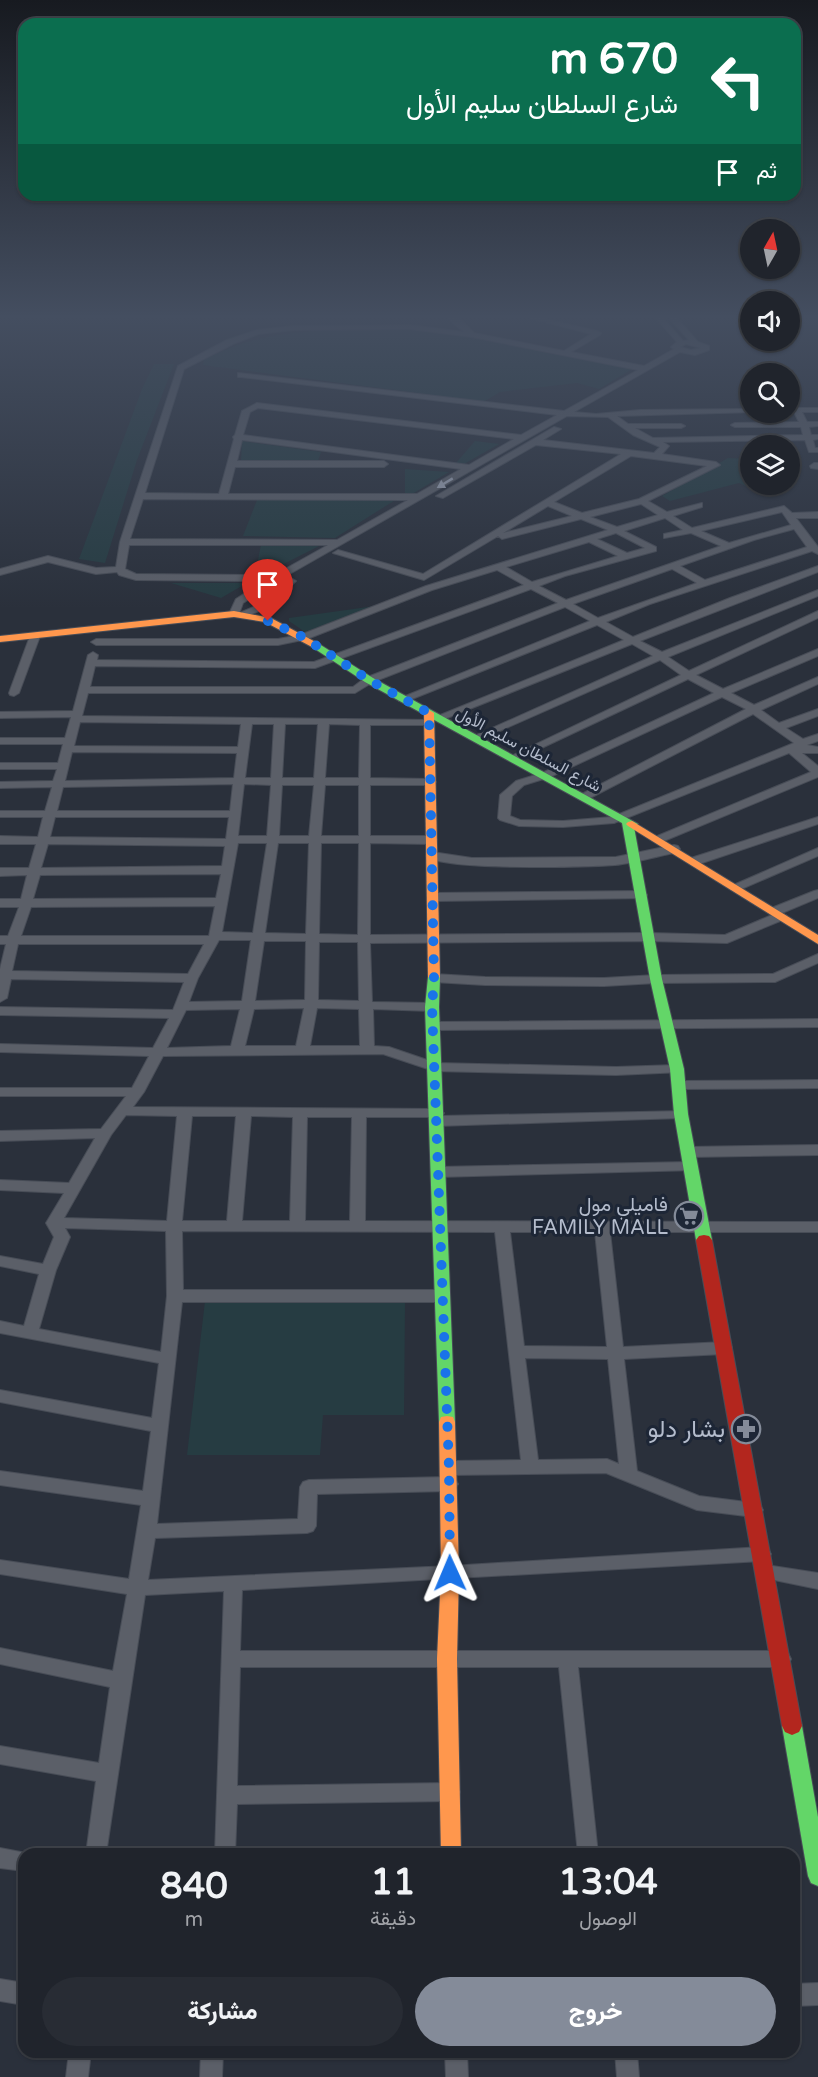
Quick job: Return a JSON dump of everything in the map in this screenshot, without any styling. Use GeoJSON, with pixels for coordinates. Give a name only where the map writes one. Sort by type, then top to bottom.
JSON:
{"type":"FeatureCollection","features":[{"type":"Feature","properties":{"kind":"street"},"geometry":{"type":"LineString","coordinates":[[120,569],[125,542],[165,415]]}},
{"type":"Feature","properties":{"kind":"street"},"geometry":{"type":"LineString","coordinates":[[223,496],[245,415]]}},
{"type":"Feature","properties":{"kind":"street"},"geometry":{"type":"LineString","coordinates":[[278,415],[511,444],[524,449]]}},
{"type":"Feature","properties":{"kind":"street"},"geometry":{"type":"LineString","coordinates":[[337,415],[522,438]]}},
{"type":"Feature","properties":{"kind":"street"},"geometry":{"type":"LineString","coordinates":[[564,415],[271,580],[238,601],[239,614],[263,606],[285,584],[580,415],[618,415]]}},
{"type":"Feature","properties":{"kind":"street"},"geometry":{"type":"LineString","coordinates":[[610,416],[624,426],[665,446],[656,456]]}},
{"type":"Feature","properties":{"kind":"street"},"geometry":{"type":"LineString","coordinates":[[800,419],[813,437],[812,450],[818,450]]}},
{"type":"Feature","properties":{"kind":"street"},"geometry":{"type":"LineString","coordinates":[[735,425],[818,424]]}},
{"type":"Feature","properties":{"kind":"street"},"geometry":{"type":"LineString","coordinates":[[624,426],[681,426]]}},
{"type":"Feature","properties":{"kind":"street"},"geometry":{"type":"LineString","coordinates":[[237,437],[469,468]]}},
{"type":"Feature","properties":{"kind":"street"},"geometry":{"type":"LineString","coordinates":[[650,440],[813,437]]}},
{"type":"Feature","properties":{"kind":"street"},"geometry":{"type":"LineString","coordinates":[[485,541],[642,501],[716,465],[535,442]]}},
{"type":"Feature","properties":{"kind":"street"},"geometry":{"type":"LineString","coordinates":[[326,464],[329,450]]}},
{"type":"Feature","properties":{"kind":"street"},"geometry":{"type":"LineString","coordinates":[[338,553],[424,578],[628,454]]}},
{"type":"Feature","properties":{"kind":"street"},"geometry":{"type":"LineString","coordinates":[[230,464],[438,464]]}},
{"type":"Feature","properties":{"kind":"street"},"geometry":{"type":"LineString","coordinates":[[140,496],[420,497]]}},
{"type":"Feature","properties":{"kind":"street"},"geometry":{"type":"LineString","coordinates":[[642,501],[691,530],[729,546]]}},
{"type":"Feature","properties":{"kind":"street"},"geometry":{"type":"LineString","coordinates":[[548,503],[616,530],[653,549]]}},
{"type":"Feature","properties":{"kind":"street"},"geometry":{"type":"LineString","coordinates":[[96,642],[278,642],[303,637],[429,588],[699,505]]}},
{"type":"Feature","properties":{"kind":"street"},"geometry":{"type":"LineString","coordinates":[[91,663],[315,665],[530,585],[575,570],[678,542],[667,536],[784,509],[816,549],[704,583],[596,621],[403,699]]}},
{"type":"Feature","properties":{"kind":"street"},"geometry":{"type":"LineString","coordinates":[[790,516],[818,516]]}},
{"type":"Feature","properties":{"kind":"street"},"geometry":{"type":"LineString","coordinates":[[84,690],[355,690],[369,680],[565,604],[729,546],[796,526]]}},
{"type":"Feature","properties":{"kind":"street"},"geometry":{"type":"LineString","coordinates":[[804,536],[818,535]]}},
{"type":"Feature","properties":{"kind":"street"},"geometry":{"type":"LineString","coordinates":[[590,539],[626,556]]}},
{"type":"Feature","properties":{"kind":"street"},"geometry":{"type":"LineString","coordinates":[[125,542],[342,541]]}},
{"type":"Feature","properties":{"kind":"street"},"geometry":{"type":"LineString","coordinates":[[642,551],[704,583]]}},
{"type":"Feature","properties":{"kind":"street"},"geometry":{"type":"LineString","coordinates":[[545,553],[555,559]]}},
{"type":"Feature","properties":{"kind":"street"},"geometry":{"type":"LineString","coordinates":[[0,572],[48,559],[96,571],[120,569]]}},
{"type":"Feature","properties":{"kind":"street"},"geometry":{"type":"LineString","coordinates":[[565,565],[575,570]]}},
{"type":"Feature","properties":{"kind":"street"},"geometry":{"type":"LineString","coordinates":[[500,568],[662,656],[688,675],[754,709],[778,727],[818,773],[658,839]]}},
{"type":"Feature","properties":{"kind":"street"},"geometry":{"type":"LineString","coordinates":[[120,569],[122,573],[146,577],[271,580],[285,584]]}},
{"type":"Feature","properties":{"kind":"street"},"geometry":{"type":"LineString","coordinates":[[0,715],[365,721],[432,718],[818,569]]}},
{"type":"Feature","properties":{"kind":"street"},"geometry":{"type":"LineString","coordinates":[[475,738],[662,656],[818,592]]}},
{"type":"Feature","properties":{"kind":"street","name":"شارع السلطان سليم الأول"},"geometry":{"type":"LineString","coordinates":[[0,639],[239,614],[268,621],[303,637],[432,718],[546,775],[624,819],[817,938]]}},
{"type":"Feature","properties":{"kind":"street"},"geometry":{"type":"LineString","coordinates":[[512,758],[818,614]]}},
{"type":"Feature","properties":{"kind":"street"},"geometry":{"type":"LineString","coordinates":[[0,998],[7,940],[26,903],[100,628]]}},
{"type":"Feature","properties":{"kind":"street"},"geometry":{"type":"LineString","coordinates":[[14,693],[35,636]]}},
{"type":"Feature","properties":{"kind":"street"},"geometry":{"type":"LineString","coordinates":[[818,652],[722,693],[546,775],[520,783],[506,795],[504,819],[512,822],[563,824],[624,819],[797,748],[818,736]]}},
{"type":"Feature","properties":{"kind":"street"},"geometry":{"type":"LineString","coordinates":[[584,796],[754,709],[818,680]]}},
{"type":"Feature","properties":{"kind":"street"},"geometry":{"type":"LineString","coordinates":[[778,727],[818,712]]}},
{"type":"Feature","properties":{"kind":"street"},"geometry":{"type":"LineString","coordinates":[[432,718],[430,782],[434,978],[432,1007],[449,1476],[450,1573],[447,1659],[451,1848]]}},
{"type":"Feature","properties":{"kind":"street"},"geometry":{"type":"LineString","coordinates":[[54,1222],[105,1133],[137,1092],[180,1010],[192,978],[213,938],[228,870],[247,720]]}},
{"type":"Feature","properties":{"kind":"street"},"geometry":{"type":"LineString","coordinates":[[237,1050],[248,1005],[273,839],[280,720]]}},
{"type":"Feature","properties":{"kind":"street"},"geometry":{"type":"LineString","coordinates":[[302,1050],[311,1004],[315,839],[324,720]]}},
{"type":"Feature","properties":{"kind":"street"},"geometry":{"type":"LineString","coordinates":[[365,721],[364,937],[367,1050]]}},
{"type":"Feature","properties":{"kind":"street"},"geometry":{"type":"LineString","coordinates":[[0,741],[242,750]]}},
{"type":"Feature","properties":{"kind":"street"},"geometry":{"type":"LineString","coordinates":[[797,748],[818,750]]}},
{"type":"Feature","properties":{"kind":"street"},"geometry":{"type":"LineString","coordinates":[[0,766],[63,766]]}},
{"type":"Feature","properties":{"kind":"street"},"geometry":{"type":"LineString","coordinates":[[0,786],[238,781],[430,782]]}},
{"type":"Feature","properties":{"kind":"street"},"geometry":{"type":"LineString","coordinates":[[0,814],[234,814]]}},
{"type":"Feature","properties":{"kind":"street"},"geometry":{"type":"LineString","coordinates":[[624,819],[634,857],[656,979],[677,1069],[681,1114],[764,1563],[818,1876]]}},
{"type":"Feature","properties":{"kind":"street"},"geometry":{"type":"LineString","coordinates":[[695,861],[818,820]]}},
{"type":"Feature","properties":{"kind":"street"},"geometry":{"type":"LineString","coordinates":[[0,840],[431,840]]}},
{"type":"Feature","properties":{"kind":"street"},"geometry":{"type":"LineString","coordinates":[[432,856],[472,861],[616,861],[674,849]]}},
{"type":"Feature","properties":{"kind":"street"},"geometry":{"type":"LineString","coordinates":[[735,887],[818,852]]}},
{"type":"Feature","properties":{"kind":"street"},"geometry":{"type":"LineString","coordinates":[[0,872],[228,870]]}},
{"type":"Feature","properties":{"kind":"street"},"geometry":{"type":"LineString","coordinates":[[7,940],[312,937],[433,940],[649,937],[727,939],[818,894]]}},
{"type":"Feature","properties":{"kind":"street"},"geometry":{"type":"LineString","coordinates":[[432,897],[641,895]]}},
{"type":"Feature","properties":{"kind":"street"},"geometry":{"type":"LineString","coordinates":[[0,903],[221,903]]}},
{"type":"Feature","properties":{"kind":"street"},"geometry":{"type":"LineString","coordinates":[[434,978],[553,982],[775,978],[818,958]]}},
{"type":"Feature","properties":{"kind":"street"},"geometry":{"type":"LineString","coordinates":[[3,975],[192,978]]}},
{"type":"Feature","properties":{"kind":"street"},"geometry":{"type":"LineString","coordinates":[[0,1011],[180,1010],[248,1005],[311,1004],[432,1007]]}},
{"type":"Feature","properties":{"kind":"street"},"geometry":{"type":"LineString","coordinates":[[434,1026],[818,1023]]}},
{"type":"Feature","properties":{"kind":"street"},"geometry":{"type":"LineString","coordinates":[[0,1048],[159,1052],[384,1050],[434,1067],[606,1071],[677,1069]]}},
{"type":"Feature","properties":{"kind":"street"},"geometry":{"type":"LineString","coordinates":[[679,1085],[818,1084]]}},
{"type":"Feature","properties":{"kind":"street"},"geometry":{"type":"LineString","coordinates":[[0,1092],[137,1092]]}},
{"type":"Feature","properties":{"kind":"street"},"geometry":{"type":"LineString","coordinates":[[121,1111],[359,1112],[437,1117],[681,1114]]}},
{"type":"Feature","properties":{"kind":"street"},"geometry":{"type":"LineString","coordinates":[[97,1848],[121,1681],[147,1531],[160,1426],[175,1296],[174,1226],[185,1111]]}},
{"type":"Feature","properties":{"kind":"street"},"geometry":{"type":"LineString","coordinates":[[234,1227],[244,1112]]}},
{"type":"Feature","properties":{"kind":"street"},"geometry":{"type":"LineString","coordinates":[[297,1227],[300,1112]]}},
{"type":"Feature","properties":{"kind":"street"},"geometry":{"type":"LineString","coordinates":[[357,1227],[359,1112]]}},
{"type":"Feature","properties":{"kind":"street"},"geometry":{"type":"LineString","coordinates":[[0,1136],[105,1133]]}},
{"type":"Feature","properties":{"kind":"street"},"geometry":{"type":"LineString","coordinates":[[688,1152],[818,1150]]}},
{"type":"Feature","properties":{"kind":"street"},"geometry":{"type":"LineString","coordinates":[[438,1172],[691,1167]]}},
{"type":"Feature","properties":{"kind":"street"},"geometry":{"type":"LineString","coordinates":[[0,1185],[74,1188]]}},
{"type":"Feature","properties":{"kind":"street"},"geometry":{"type":"LineString","coordinates":[[54,1222],[234,1227],[818,1227]]}},
{"type":"Feature","properties":{"kind":"street"},"geometry":{"type":"LineString","coordinates":[[30,1332],[48,1270],[62,1237],[54,1222]]}},
{"type":"Feature","properties":{"kind":"street"},"geometry":{"type":"LineString","coordinates":[[502,1228],[530,1467]]}},
{"type":"Feature","properties":{"kind":"street"},"geometry":{"type":"LineString","coordinates":[[602,1228],[629,1475]]}},
{"type":"Feature","properties":{"kind":"street"},"geometry":{"type":"LineString","coordinates":[[0,1261],[48,1270]]}},
{"type":"Feature","properties":{"kind":"street"},"geometry":{"type":"LineString","coordinates":[[175,1296],[442,1296]]}},
{"type":"Feature","properties":{"kind":"street"},"geometry":{"type":"LineString","coordinates":[[0,1327],[168,1359]]}},
{"type":"Feature","properties":{"kind":"street"},"geometry":{"type":"LineString","coordinates":[[517,1352],[616,1353],[724,1348]]}},
{"type":"Feature","properties":{"kind":"street"},"geometry":{"type":"LineString","coordinates":[[0,1396],[160,1426]]}},
{"type":"Feature","properties":{"kind":"street"},"geometry":{"type":"LineString","coordinates":[[147,1531],[307,1526],[309,1487],[530,1467],[607,1466],[697,1503],[754,1510]]}},
{"type":"Feature","properties":{"kind":"street"},"geometry":{"type":"LineString","coordinates":[[0,1478],[151,1499]]}},
{"type":"Feature","properties":{"kind":"street"},"geometry":{"type":"LineString","coordinates":[[0,1567],[137,1587],[450,1573],[764,1563],[818,1581]]}},
{"type":"Feature","properties":{"kind":"street"},"geometry":{"type":"LineString","coordinates":[[225,1848],[233,1583]]}},
{"type":"Feature","properties":{"kind":"street"},"geometry":{"type":"LineString","coordinates":[[0,1656],[121,1681]]}},
{"type":"Feature","properties":{"kind":"street"},"geometry":{"type":"LineString","coordinates":[[231,1659],[781,1659]]}},
{"type":"Feature","properties":{"kind":"street"},"geometry":{"type":"LineString","coordinates":[[568,1660],[587,1848]]}},
{"type":"Feature","properties":{"kind":"street"},"geometry":{"type":"LineString","coordinates":[[0,1755],[108,1774]]}},
{"type":"Feature","properties":{"kind":"street"},"geometry":{"type":"LineString","coordinates":[[227,1795],[450,1792]]}},
{"type":"Feature","properties":{"kind":"street"},"geometry":{"type":"LineString","coordinates":[[0,1858],[18,1860]]}},
{"type":"Feature","properties":{"kind":"street"},"geometry":{"type":"LineString","coordinates":[[0,1990],[18,1993]]}},
{"type":"Feature","properties":{"kind":"street"},"geometry":{"type":"LineString","coordinates":[[800,1995],[818,1994]]}},
{"type":"Feature","properties":{"kind":"street"},"geometry":{"type":"LineString","coordinates":[[77,2077],[79,2058]]}},
{"type":"Feature","properties":{"kind":"street"},"geometry":{"type":"LineString","coordinates":[[211,2077],[213,2058]]}},
{"type":"Feature","properties":{"kind":"street"},"geometry":{"type":"LineString","coordinates":[[456,2058],[457,2077]]}},
{"type":"Feature","properties":{"kind":"street"},"geometry":{"type":"LineString","coordinates":[[626,2058],[628,2077]]}},
{"type":"Feature","properties":{"kind":"green space"},"geometry":{"type":"Polygon","coordinates":[[[132,415],[154,415],[137,460],[105,563],[79,559],[132,415]]]}},
{"type":"Feature","properties":{"kind":"green space"},"geometry":{"type":"Polygon","coordinates":[[[242,441],[321,452],[318,461],[241,461],[242,441]]]}},
{"type":"Feature","properties":{"kind":"green space"},"geometry":{"type":"Polygon","coordinates":[[[475,441],[499,444],[464,464],[456,463],[475,441]]]}},
{"type":"Feature","properties":{"kind":"green space"},"geometry":{"type":"Polygon","coordinates":[[[728,458],[740,459],[740,483],[670,501],[662,496],[728,458]]]}},
{"type":"Feature","properties":{"kind":"green space"},"geometry":{"type":"Polygon","coordinates":[[[405,469],[449,472],[412,494],[405,494],[405,469]]]}},
{"type":"Feature","properties":{"kind":"green space"},"geometry":{"type":"Polygon","coordinates":[[[400,497],[335,538],[243,536],[257,500],[400,497]]]}},
{"type":"Feature","properties":{"kind":"green space"},"geometry":{"type":"Polygon","coordinates":[[[261,545],[321,545],[264,574],[255,574],[261,545]]]}},
{"type":"Feature","properties":{"kind":"green space"},"geometry":{"type":"Polygon","coordinates":[[[171,583],[247,583],[221,598],[171,583]]]}},
{"type":"Feature","properties":{"kind":"green space"},"geometry":{"type":"Polygon","coordinates":[[[375,606],[305,632],[289,621],[289,618],[375,606]]]}},
{"type":"Feature","properties":{"kind":"green space"},"geometry":{"type":"Polygon","coordinates":[[[205,1301],[405,1302],[404,1415],[323,1415],[320,1455],[187,1455],[205,1301]]]}},
{"type":"Feature","properties":{"kind":"traffic: fast"},"geometry":{"type":"LineString","coordinates":[[316,645],[369,680],[632,824]]}},
{"type":"Feature","properties":{"kind":"traffic: fast"},"geometry":{"type":"LineString","coordinates":[[627,821],[656,979],[677,1069],[681,1114],[704,1240]]}},
{"type":"Feature","properties":{"kind":"traffic: fast"},"geometry":{"type":"LineString","coordinates":[[434,977],[432,1007],[447,1422]]}},
{"type":"Feature","properties":{"kind":"traffic: fast"},"geometry":{"type":"LineString","coordinates":[[792,1726],[818,1876]]}},
{"type":"Feature","properties":{"kind":"traffic: slow"},"geometry":{"type":"LineString","coordinates":[[0,639],[234,614],[268,620],[316,645]]}},
{"type":"Feature","properties":{"kind":"traffic: slow"},"geometry":{"type":"LineString","coordinates":[[429,713],[434,977]]}},
{"type":"Feature","properties":{"kind":"traffic: slow"},"geometry":{"type":"LineString","coordinates":[[632,824],[818,940]]}},
{"type":"Feature","properties":{"kind":"traffic: slow"},"geometry":{"type":"LineString","coordinates":[[447,1422],[450,1573],[447,1659],[451,1848]]}},
{"type":"Feature","properties":{"kind":"traffic: jam"},"geometry":{"type":"LineString","coordinates":[[704,1240],[792,1726]]}},
{"type":"Feature","properties":{"kind":"place","name":"فاميلي مول FAMILY MALL"},"geometry":{"type":"Point","coordinates":[689,1216]}},
{"type":"Feature","properties":{"kind":"place","name":"بشار دلو"},"geometry":{"type":"Point","coordinates":[746,1429]}},
{"type":"Feature","properties":{"kind":"route"},"geometry":{"type":"LineString","coordinates":[[268,621],[303,637],[369,680],[429,713],[434,978],[432,1007],[449,1468],[450,1573]]}}]}
